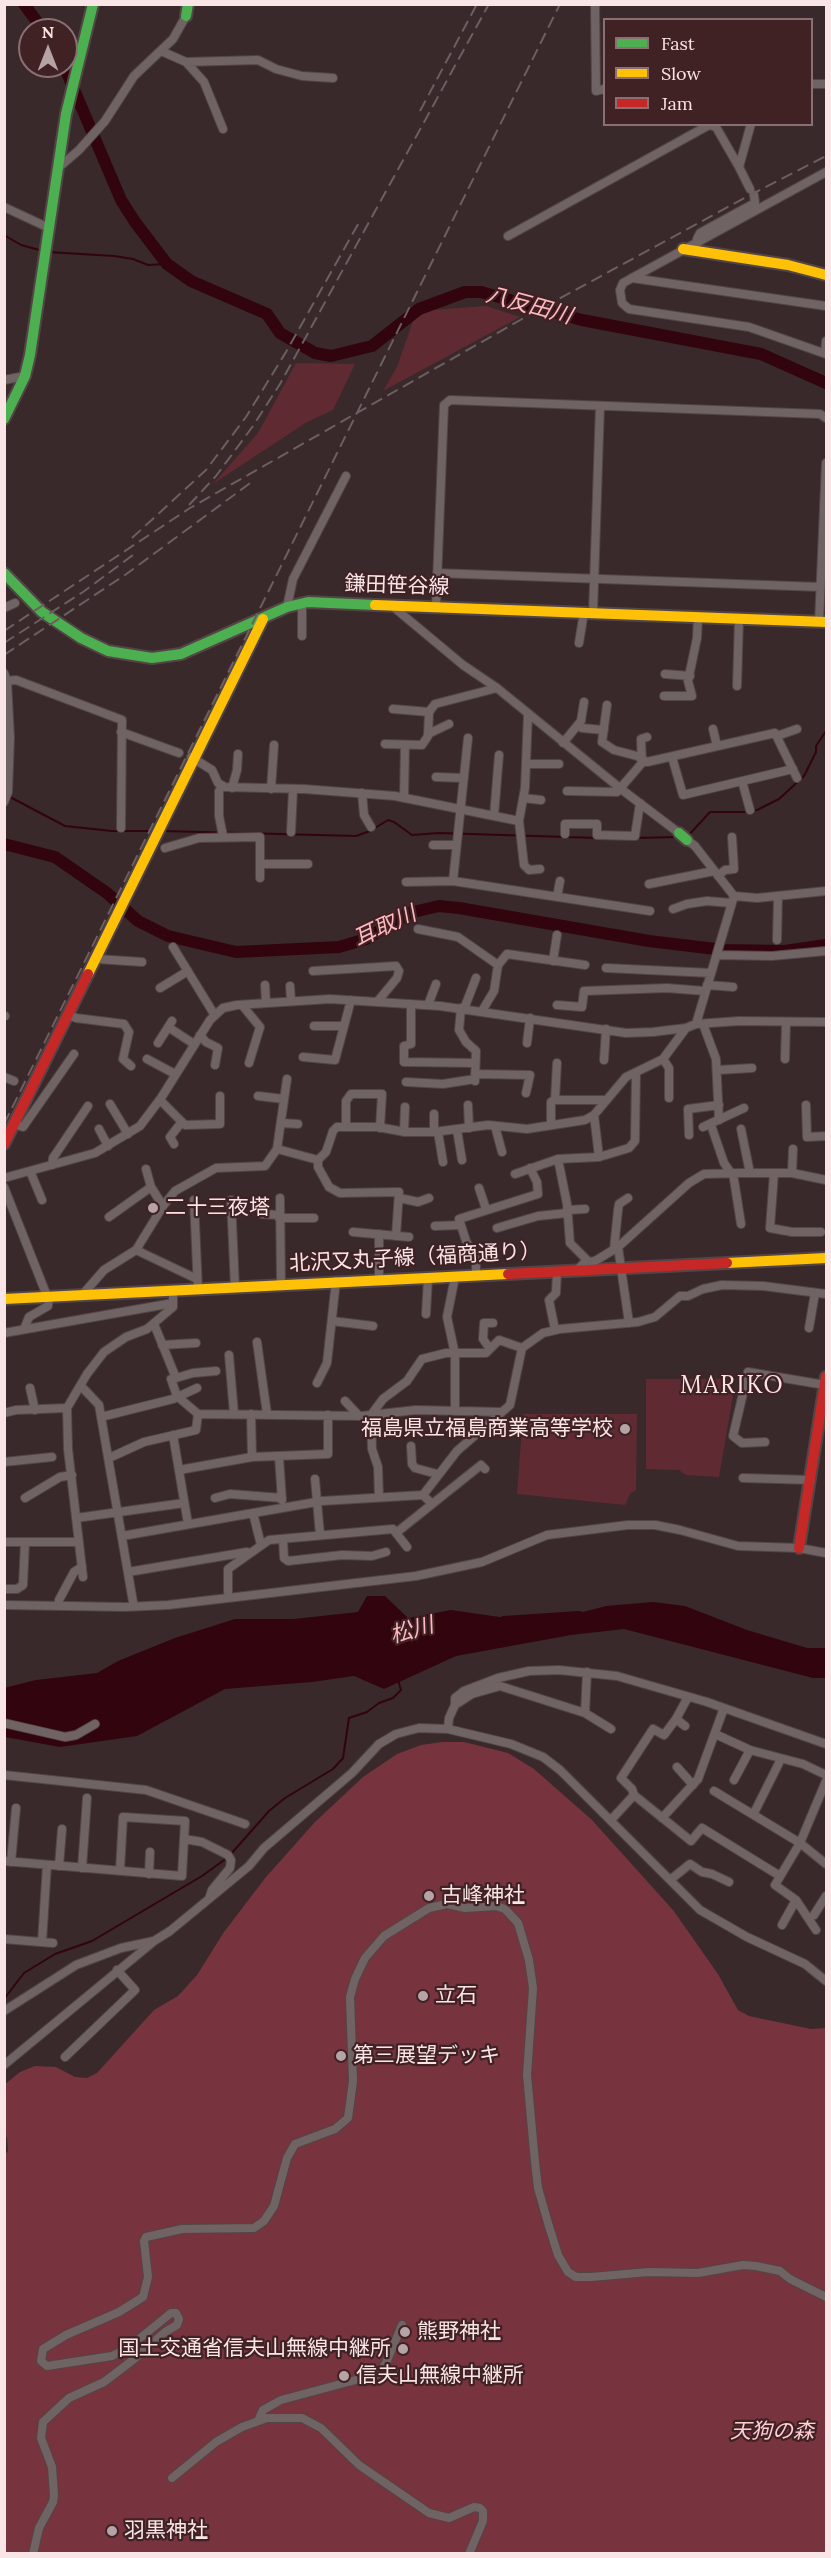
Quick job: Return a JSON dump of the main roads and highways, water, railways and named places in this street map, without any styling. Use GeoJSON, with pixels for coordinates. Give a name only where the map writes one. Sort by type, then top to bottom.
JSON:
{"type":"FeatureCollection","features":[{"type":"Feature","properties":{"kind":"water"},"geometry":{"type":"Polygon","coordinates":[[[367,1596],[385,1596],[408,1618],[451,1610],[541,1623],[606,1606],[653,1602],[685,1606],[747,1630],[807,1648],[826,1648],[826,1678],[813,1678],[624,1629],[571,1635],[456,1656],[384,1689],[354,1676],[225,1689],[137,1736],[60,1747],[5,1737],[4,1688],[36,1680],[97,1673],[118,1661],[175,1638],[235,1619],[294,1619],[358,1612],[367,1596]]]}},
{"type":"Feature","properties":{"kind":"waterway","name":"八反田川"},"geometry":{"type":"LineString","coordinates":[[24,4],[34,18]]}},
{"type":"Feature","properties":{"kind":"waterway","name":"八反田川"},"geometry":{"type":"LineString","coordinates":[[69,78],[121,200],[167,264],[191,281],[267,314],[280,333],[315,353],[331,356],[372,346],[419,309],[465,292],[481,292],[582,320],[761,354],[826,383]]}},
{"type":"Feature","properties":{"kind":"waterway"},"geometry":{"type":"LineString","coordinates":[[4,235],[21,245],[43,251]]}},
{"type":"Feature","properties":{"kind":"waterway"},"geometry":{"type":"LineString","coordinates":[[48,252],[114,256],[133,259],[148,265],[167,264]]}},
{"type":"Feature","properties":{"kind":"waterway"},"geometry":{"type":"LineString","coordinates":[[687,837],[710,812],[757,810],[779,799],[804,776],[816,752],[816,746],[826,731]]}},
{"type":"Feature","properties":{"kind":"waterway"},"geometry":{"type":"LineString","coordinates":[[10,797],[65,826],[112,831],[156,831]]}},
{"type":"Feature","properties":{"kind":"waterway"},"geometry":{"type":"LineString","coordinates":[[164,831],[356,836],[388,820],[412,835],[439,833],[597,838]]}},
{"type":"Feature","properties":{"kind":"waterway"},"geometry":{"type":"LineString","coordinates":[[636,838],[678,837]]}},
{"type":"Feature","properties":{"kind":"waterway","name":"耳取川"},"geometry":{"type":"LineString","coordinates":[[4,844],[55,857],[107,893],[138,921],[168,936],[236,952],[339,947],[366,939],[409,913],[439,906],[649,941],[724,950],[785,951],[826,945]]}},
{"type":"Feature","properties":{"kind":"waterway","name":"松川"},"geometry":{"type":"LineString","coordinates":[[504,1622],[579,1617]]}},
{"type":"Feature","properties":{"kind":"waterway"},"geometry":{"type":"LineString","coordinates":[[231,1854],[269,1811],[285,1798],[333,1769],[343,1758],[349,1718],[367,1712],[379,1703],[393,1698],[401,1690],[398,1680]]}},
{"type":"Feature","properties":{"kind":"waterway"},"geometry":{"type":"LineString","coordinates":[[4,1999],[24,1973],[55,1954],[92,1941],[202,1876],[227,1858]]}},
{"type":"Feature","properties":{"kind":"railway"},"geometry":{"type":"LineString","coordinates":[[420,111],[477,4]]}},
{"type":"Feature","properties":{"kind":"railway"},"geometry":{"type":"LineString","coordinates":[[189,505],[216,476],[253,426],[280,384],[489,4]]}},
{"type":"Feature","properties":{"kind":"railway"},"geometry":{"type":"LineString","coordinates":[[4,1124],[560,4]]}},
{"type":"Feature","properties":{"kind":"railway"},"geometry":{"type":"LineString","coordinates":[[4,631],[190,508],[522,319],[826,156]]}},
{"type":"Feature","properties":{"kind":"railway"},"geometry":{"type":"LineString","coordinates":[[132,538],[206,470],[246,417],[286,352],[361,219]]}},
{"type":"Feature","properties":{"kind":"railway"},"geometry":{"type":"LineString","coordinates":[[4,655],[125,575],[253,481]]}},
{"type":"Feature","properties":{"kind":"railway"},"geometry":{"type":"LineString","coordinates":[[4,643],[83,592],[133,555]]}},
{"type":"Feature","properties":{"kind":"place","name":"二十三夜塔"},"geometry":{"type":"Point","coordinates":[153,1208]}},
{"type":"Feature","properties":{"kind":"place","name":"福島県立福島商業高等学校"},"geometry":{"type":"Point","coordinates":[625,1429]}},
{"type":"Feature","properties":{"kind":"place","name":"古峰神社"},"geometry":{"type":"Point","coordinates":[429,1896]}},
{"type":"Feature","properties":{"kind":"place","name":"立石"},"geometry":{"type":"Point","coordinates":[423,1996]}},
{"type":"Feature","properties":{"kind":"place","name":"第三展望デッキ"},"geometry":{"type":"Point","coordinates":[341,2056]}},
{"type":"Feature","properties":{"kind":"place","name":"熊野神社"},"geometry":{"type":"Point","coordinates":[405,2332]}},
{"type":"Feature","properties":{"kind":"place","name":"国土交通省信夫山無線中継所"},"geometry":{"type":"Point","coordinates":[403,2349]}},
{"type":"Feature","properties":{"kind":"place","name":"信夫山無線中継所"},"geometry":{"type":"Point","coordinates":[344,2376]}},
{"type":"Feature","properties":{"kind":"place","name":"羽黒神社"},"geometry":{"type":"Point","coordinates":[112,2531]}},
{"type":"Feature","properties":{"kind":"district","name":"MARIKO"},"geometry":{"type":"Point","coordinates":[732,1386]}},
{"type":"Feature","properties":{"kind":"park label","name":"天狗の森"},"geometry":{"type":"Point","coordinates":[772,2432]}}]}
